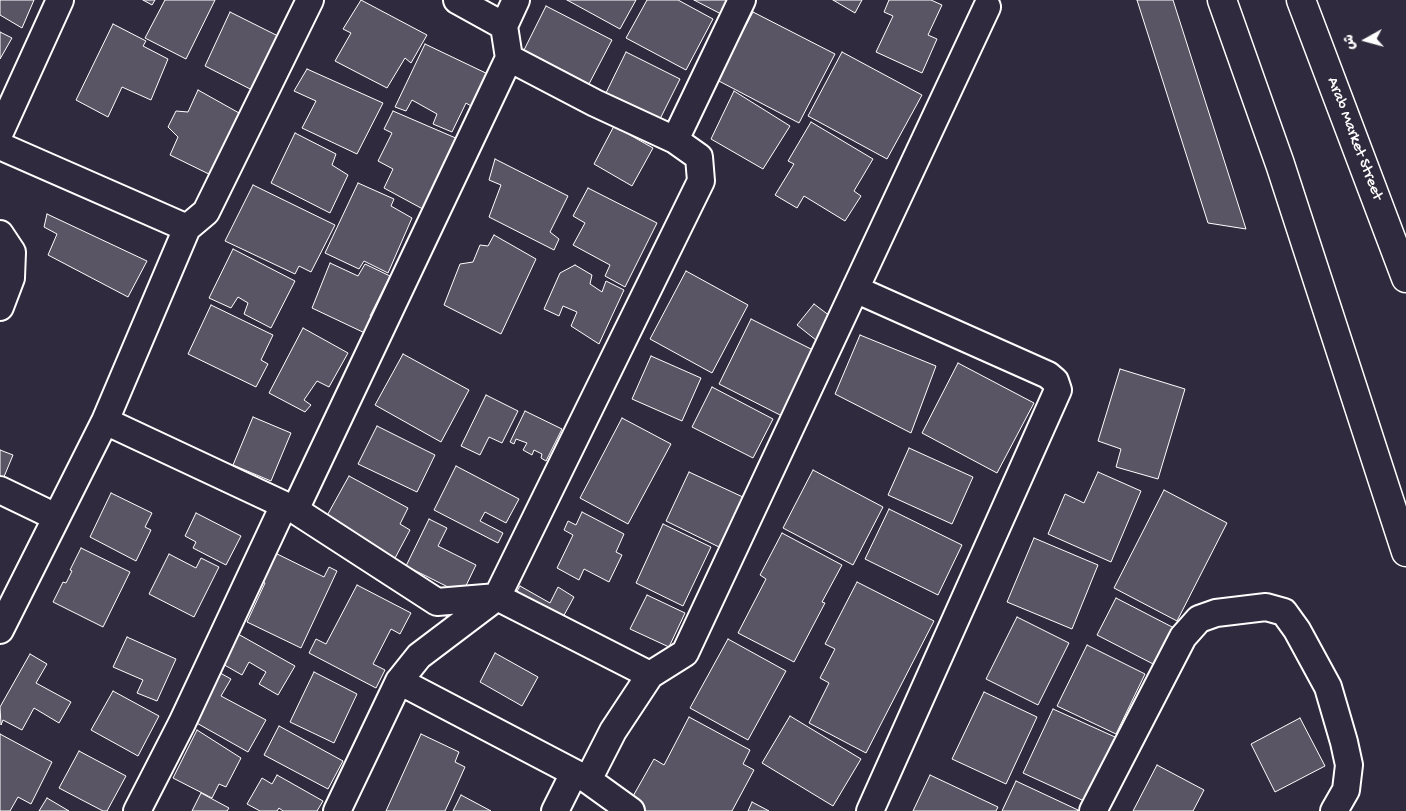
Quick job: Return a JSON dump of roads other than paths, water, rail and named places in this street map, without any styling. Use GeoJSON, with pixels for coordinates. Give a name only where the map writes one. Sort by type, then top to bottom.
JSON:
{"type":"FeatureCollection","features":[{"type":"Feature","properties":{"kind":"main road"},"geometry":{"type":"LineString","coordinates":[[1222,0],[1280,164],[1406,552]]}},
{"type":"Feature","properties":{"kind":"main road","name":"Arab Market Street"},"geometry":{"type":"LineString","coordinates":[[1301,0],[1406,278]]}},
{"type":"Feature","properties":{"kind":"street"},"geometry":{"type":"LineString","coordinates":[[0,132],[60,0]]}},
{"type":"Feature","properties":{"kind":"street"},"geometry":{"type":"LineString","coordinates":[[0,630],[104,421],[187,228],[206,212],[310,0]]}},
{"type":"Feature","properties":{"kind":"street"},"geometry":{"type":"LineString","coordinates":[[457,0],[504,26]]}},
{"type":"Feature","properties":{"kind":"street"},"geometry":{"type":"LineString","coordinates":[[138,811],[508,58],[504,26],[516,0]]}},
{"type":"Feature","properties":{"kind":"street"},"geometry":{"type":"LineString","coordinates":[[675,140],[742,0]]}},
{"type":"Feature","properties":{"kind":"street"},"geometry":{"type":"LineString","coordinates":[[556,811],[650,676],[685,653],[987,8]]}},
{"type":"Feature","properties":{"kind":"street"},"geometry":{"type":"LineString","coordinates":[[337,811],[399,681],[419,656],[497,598],[701,181],[699,157],[675,140],[596,103],[508,58]]}},
{"type":"Feature","properties":{"kind":"street"},"geometry":{"type":"LineString","coordinates":[[0,146],[187,228]]}},
{"type":"Feature","properties":{"kind":"street"},"geometry":{"type":"LineString","coordinates":[[0,234],[12,252],[12,278],[0,307]]}},
{"type":"Feature","properties":{"kind":"street"},"geometry":{"type":"LineString","coordinates":[[855,289],[1048,375],[1055,381],[1058,390],[870,811]]}},
{"type":"Feature","properties":{"kind":"street"},"geometry":{"type":"LineString","coordinates":[[104,421],[289,507],[437,602],[497,598],[650,676]]}},
{"type":"Feature","properties":{"kind":"street"},"geometry":{"type":"LineString","coordinates":[[0,490],[56,517]]}},
{"type":"Feature","properties":{"kind":"street"},"geometry":{"type":"LineString","coordinates":[[1093,811],[1183,637],[1199,619],[1216,613],[1266,607],[1284,612],[1297,630],[1328,687],[1344,742],[1348,765],[1346,790],[1334,811]]}},
{"type":"Feature","properties":{"kind":"street"},"geometry":{"type":"LineString","coordinates":[[399,681],[581,777],[631,811]]}}]}
